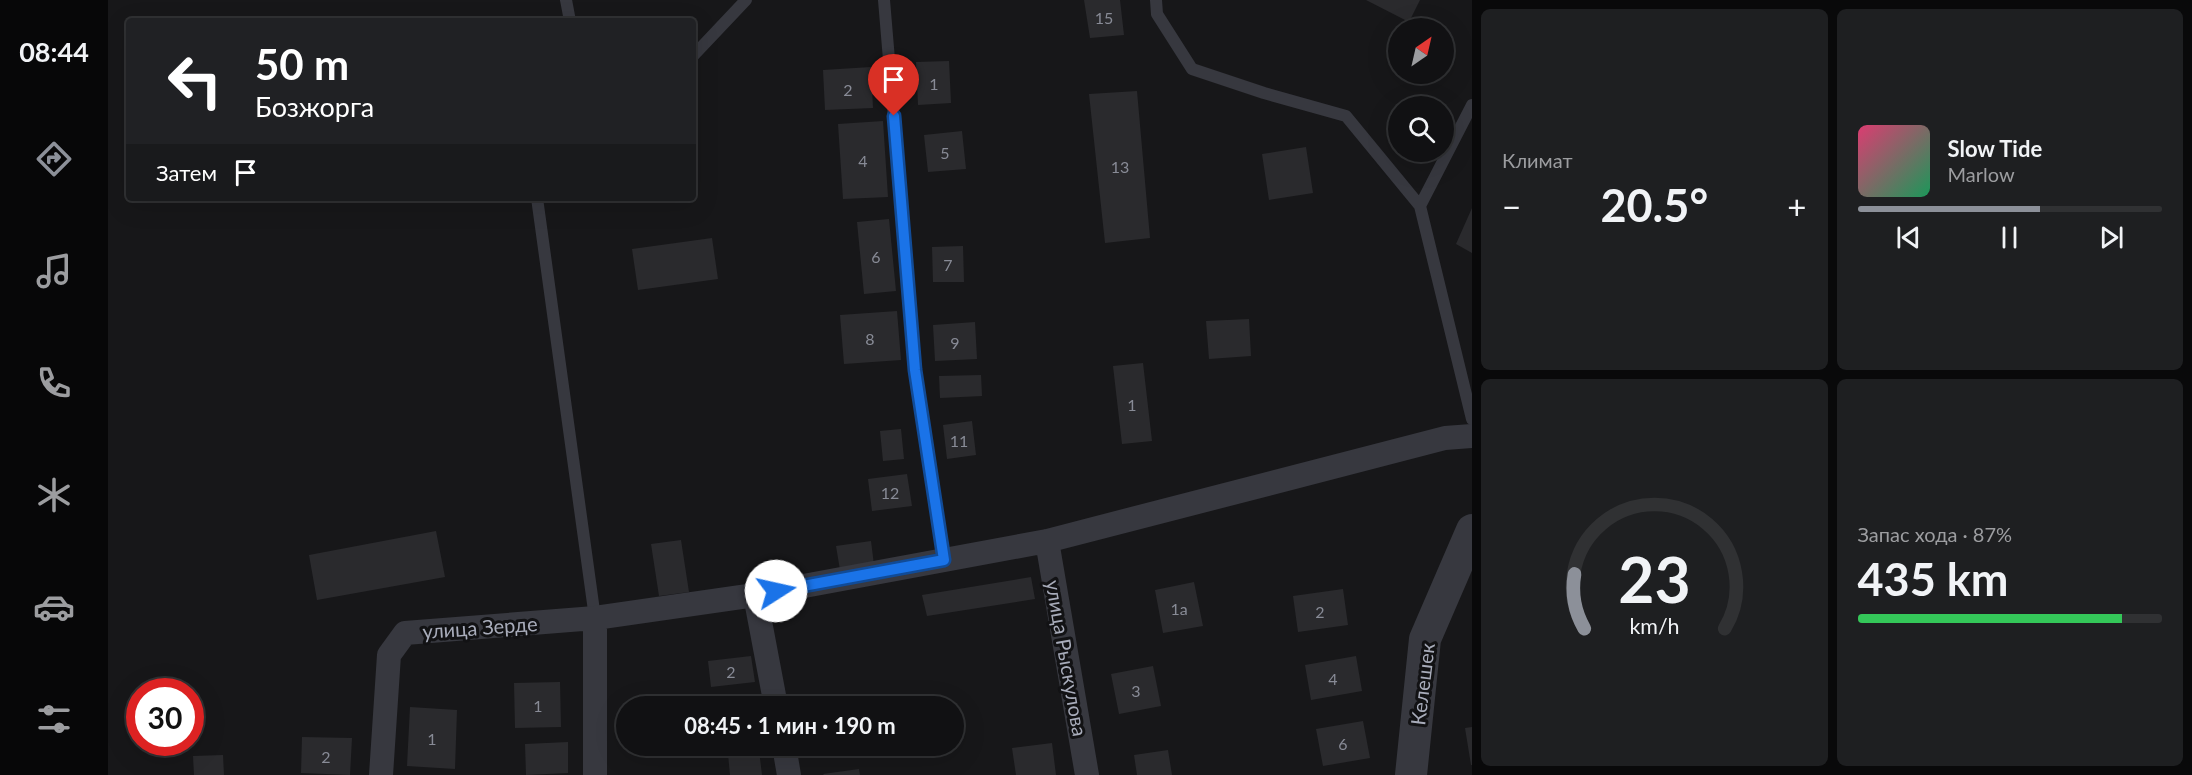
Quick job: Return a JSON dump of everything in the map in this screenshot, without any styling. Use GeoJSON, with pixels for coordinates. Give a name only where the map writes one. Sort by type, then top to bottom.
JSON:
{"type":"FeatureCollection","features":[{"type":"Feature","properties":{"kind":"street","name":"улица Зерде"},"geometry":{"type":"LineString","coordinates":[[381,775],[389,655],[405,633],[595,618],[755,595],[1047,541],[1445,438],[1472,436]]}},
{"type":"Feature","properties":{"kind":"street","name":"Келешек"},"geometry":{"type":"LineString","coordinates":[[1412,775],[1425,639],[1472,530]]}},
{"type":"Feature","properties":{"kind":"street","name":"улица Рыскулова"},"geometry":{"type":"LineString","coordinates":[[1047,541],[1087,775]]}},
{"type":"Feature","properties":{"kind":"street"},"geometry":{"type":"LineString","coordinates":[[755,595],[774,696]]}},
{"type":"Feature","properties":{"kind":"street"},"geometry":{"type":"LineString","coordinates":[[595,618],[595,775]]}},
{"type":"Feature","properties":{"kind":"street"},"geometry":{"type":"LineString","coordinates":[[786,756],[789,775]]}},
{"type":"Feature","properties":{"kind":"lane"},"geometry":{"type":"LineString","coordinates":[[566,0],[569,18]]}},
{"type":"Feature","properties":{"kind":"lane"},"geometry":{"type":"LineString","coordinates":[[696,53],[746,0]]}},
{"type":"Feature","properties":{"kind":"lane"},"geometry":{"type":"LineString","coordinates":[[884,0],[915,370],[944,560]]}},
{"type":"Feature","properties":{"kind":"lane"},"geometry":{"type":"LineString","coordinates":[[1156,0],[1157,14],[1192,69],[1264,93],[1346,116],[1420,206],[1472,419]]}},
{"type":"Feature","properties":{"kind":"lane"},"geometry":{"type":"LineString","coordinates":[[1420,206],[1472,105]]}},
{"type":"Feature","properties":{"kind":"lane"},"geometry":{"type":"LineString","coordinates":[[537,201],[595,618]]}},
{"type":"Feature","properties":{"kind":"building"},"geometry":{"type":"Polygon","coordinates":[[[1084,0],[1120,0],[1124,35],[1090,38],[1084,0]]]}},
{"type":"Feature","properties":{"kind":"building"},"geometry":{"type":"Polygon","coordinates":[[[1366,0],[1420,0],[1411,18],[1401,18],[1366,0]]]}},
{"type":"Feature","properties":{"kind":"building"},"geometry":{"type":"Polygon","coordinates":[[[949,61],[951,103],[918,105],[916,62],[949,61]]]}},
{"type":"Feature","properties":{"kind":"building"},"geometry":{"type":"Polygon","coordinates":[[[871,67],[873,108],[825,110],[823,70],[871,67]]]}},
{"type":"Feature","properties":{"kind":"building"},"geometry":{"type":"Polygon","coordinates":[[[1137,91],[1150,238],[1105,243],[1089,94],[1137,91]]]}},
{"type":"Feature","properties":{"kind":"building"},"geometry":{"type":"Polygon","coordinates":[[[883,121],[888,197],[843,199],[838,124],[883,121]]]}},
{"type":"Feature","properties":{"kind":"building"},"geometry":{"type":"Polygon","coordinates":[[[962,131],[966,169],[928,172],[924,135],[962,131]]]}},
{"type":"Feature","properties":{"kind":"building"},"geometry":{"type":"Polygon","coordinates":[[[1306,147],[1313,193],[1269,200],[1262,154],[1306,147]]]}},
{"type":"Feature","properties":{"kind":"building"},"geometry":{"type":"Polygon","coordinates":[[[1472,208],[1472,253],[1456,244],[1472,208]]]}},
{"type":"Feature","properties":{"kind":"building"},"geometry":{"type":"Polygon","coordinates":[[[889,219],[896,291],[864,294],[857,222],[889,219]]]}},
{"type":"Feature","properties":{"kind":"building"},"geometry":{"type":"Polygon","coordinates":[[[712,238],[718,279],[638,290],[632,249],[712,238]]]}},
{"type":"Feature","properties":{"kind":"building"},"geometry":{"type":"Polygon","coordinates":[[[963,246],[964,282],[933,282],[932,247],[963,246]]]}},
{"type":"Feature","properties":{"kind":"building"},"geometry":{"type":"Polygon","coordinates":[[[897,311],[901,360],[844,364],[840,315],[897,311]]]}},
{"type":"Feature","properties":{"kind":"building"},"geometry":{"type":"Polygon","coordinates":[[[1249,319],[1251,356],[1209,359],[1206,321],[1249,319]]]}},
{"type":"Feature","properties":{"kind":"building"},"geometry":{"type":"Polygon","coordinates":[[[975,322],[977,359],[935,361],[933,325],[975,322]]]}},
{"type":"Feature","properties":{"kind":"building"},"geometry":{"type":"Polygon","coordinates":[[[1143,363],[1152,441],[1122,444],[1113,366],[1143,363]]]}},
{"type":"Feature","properties":{"kind":"building"},"geometry":{"type":"Polygon","coordinates":[[[981,375],[982,396],[940,398],[939,376],[981,375]]]}},
{"type":"Feature","properties":{"kind":"building"},"geometry":{"type":"Polygon","coordinates":[[[972,421],[976,455],[947,459],[943,425],[972,421]]]}},
{"type":"Feature","properties":{"kind":"building"},"geometry":{"type":"Polygon","coordinates":[[[901,429],[904,459],[883,461],[880,431],[901,429]]]}},
{"type":"Feature","properties":{"kind":"building"},"geometry":{"type":"Polygon","coordinates":[[[907,474],[912,506],[872,511],[868,479],[907,474]]]}},
{"type":"Feature","properties":{"kind":"building"},"geometry":{"type":"Polygon","coordinates":[[[436,531],[445,577],[317,600],[309,555],[436,531]]]}},
{"type":"Feature","properties":{"kind":"building"},"geometry":{"type":"Polygon","coordinates":[[[681,540],[689,592],[659,596],[651,544],[681,540]]]}},
{"type":"Feature","properties":{"kind":"building"},"geometry":{"type":"Polygon","coordinates":[[[871,541],[874,565],[840,570],[836,546],[871,541]]]}},
{"type":"Feature","properties":{"kind":"building"},"geometry":{"type":"Polygon","coordinates":[[[1031,577],[1035,599],[927,616],[922,595],[1031,577]]]}},
{"type":"Feature","properties":{"kind":"building"},"geometry":{"type":"Polygon","coordinates":[[[1194,582],[1203,626],[1163,633],[1155,590],[1194,582]]]}},
{"type":"Feature","properties":{"kind":"building"},"geometry":{"type":"Polygon","coordinates":[[[1343,589],[1348,625],[1298,632],[1293,596],[1343,589]]]}},
{"type":"Feature","properties":{"kind":"building"},"geometry":{"type":"Polygon","coordinates":[[[751,656],[755,682],[711,687],[708,661],[751,656]]]}},
{"type":"Feature","properties":{"kind":"building"},"geometry":{"type":"Polygon","coordinates":[[[1356,656],[1362,691],[1311,700],[1305,665],[1356,656]]]}},
{"type":"Feature","properties":{"kind":"building"},"geometry":{"type":"Polygon","coordinates":[[[1153,666],[1161,706],[1119,714],[1111,674],[1153,666]]]}},
{"type":"Feature","properties":{"kind":"building"},"geometry":{"type":"Polygon","coordinates":[[[560,682],[561,727],[515,728],[514,683],[560,682]]]}},
{"type":"Feature","properties":{"kind":"building"},"geometry":{"type":"Polygon","coordinates":[[[410,707],[457,710],[455,769],[407,766],[410,707]]]}},
{"type":"Feature","properties":{"kind":"building"},"geometry":{"type":"Polygon","coordinates":[[[1363,721],[1370,758],[1323,766],[1316,729],[1363,721]]]}},
{"type":"Feature","properties":{"kind":"building"},"geometry":{"type":"Polygon","coordinates":[[[1472,727],[1472,765],[1471,765],[1465,728],[1472,727]]]}},
{"type":"Feature","properties":{"kind":"building"},"geometry":{"type":"Polygon","coordinates":[[[302,737],[352,738],[350,775],[301,773],[302,737]]]}},
{"type":"Feature","properties":{"kind":"building"},"geometry":{"type":"Polygon","coordinates":[[[568,742],[568,773],[526,775],[525,744],[568,742]]]}},
{"type":"Feature","properties":{"kind":"building"},"geometry":{"type":"Polygon","coordinates":[[[1052,743],[1056,775],[1016,775],[1012,748],[1052,743]]]}},
{"type":"Feature","properties":{"kind":"building"},"geometry":{"type":"Polygon","coordinates":[[[1168,750],[1172,775],[1137,775],[1134,755],[1168,750]]]}},
{"type":"Feature","properties":{"kind":"building"},"geometry":{"type":"Polygon","coordinates":[[[223,755],[224,775],[194,775],[193,756],[223,755]]]}},
{"type":"Feature","properties":{"kind":"building"},"geometry":{"type":"Polygon","coordinates":[[[728,756],[760,756],[762,775],[730,775],[728,756]]]}},
{"type":"Feature","properties":{"kind":"building"},"geometry":{"type":"Polygon","coordinates":[[[859,769],[860,775],[823,774],[859,769]]]}},
{"type":"Feature","properties":{"kind":"route"},"geometry":{"type":"LineString","coordinates":[[776,591],[944,560],[915,370],[894,116]]}}]}
